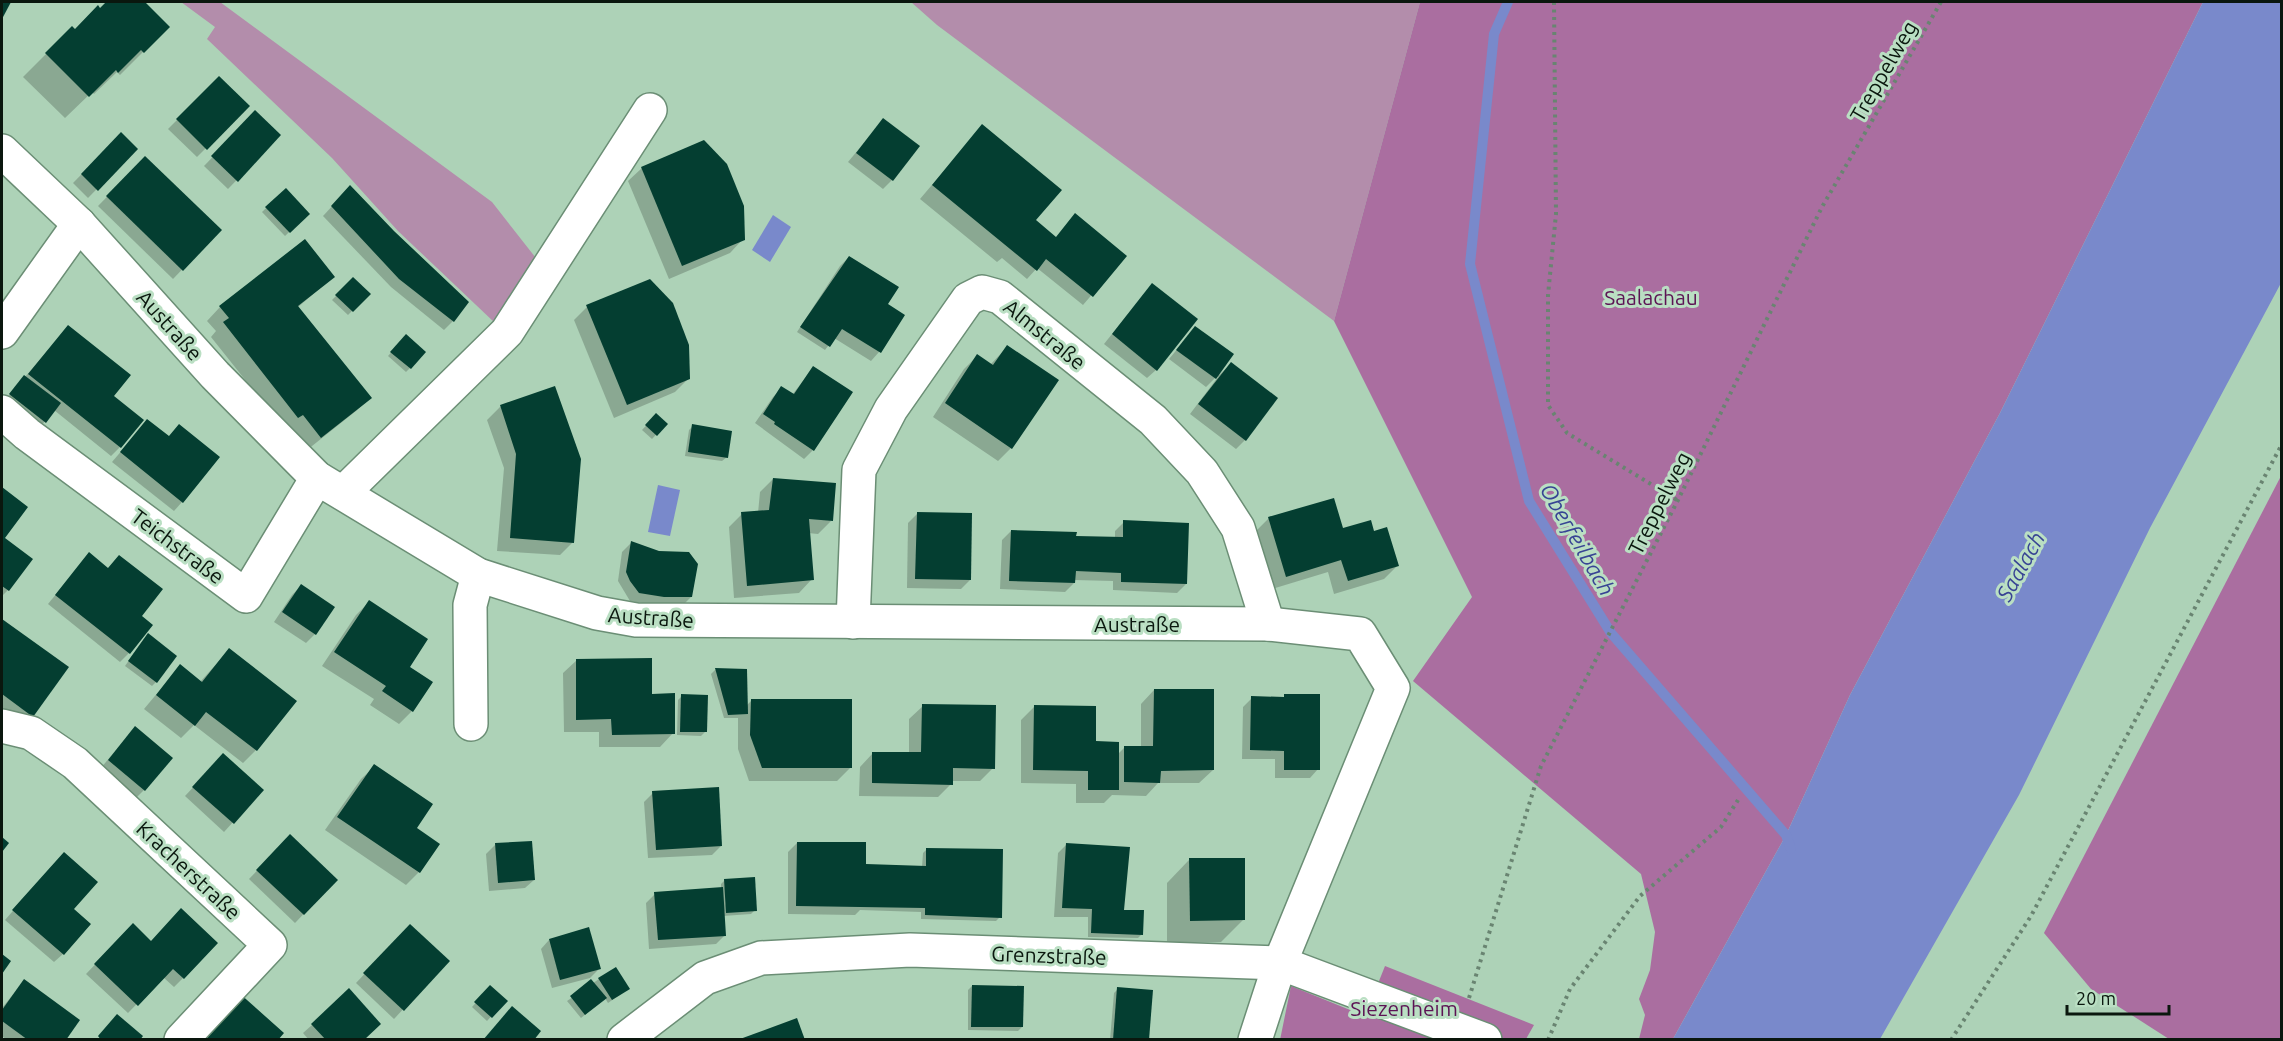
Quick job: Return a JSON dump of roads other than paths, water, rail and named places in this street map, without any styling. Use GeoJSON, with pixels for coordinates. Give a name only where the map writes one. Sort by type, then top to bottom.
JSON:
{"type":"FeatureCollection","features":[{"type":"Feature","properties":{"kind":"street"},"geometry":{"type":"LineString","coordinates":[[330,486],[507,332],[650,110]]}},
{"type":"Feature","properties":{"kind":"street","name":"Austraße"},"geometry":{"type":"LineString","coordinates":[[2,151],[80,224],[215,375],[330,486],[478,575],[597,613],[636,620],[1268,624],[1360,634],[1393,688],[1280,963],[1255,1040]]}},
{"type":"Feature","properties":{"kind":"street"},"geometry":{"type":"LineString","coordinates":[[2,332],[80,224]]}},
{"type":"Feature","properties":{"kind":"street","name":"Almstraße"},"geometry":{"type":"LineString","coordinates":[[853,622],[858,470],[891,409],[968,299],[982,292],[1000,297],[1153,420],[1202,472],[1238,528],[1268,624]]}},
{"type":"Feature","properties":{"kind":"street","name":"Teichstraße"},"geometry":{"type":"LineString","coordinates":[[2,412],[35,440],[246,596],[330,486]]}},
{"type":"Feature","properties":{"kind":"street"},"geometry":{"type":"LineString","coordinates":[[471,724],[470,605],[478,575]]}},
{"type":"Feature","properties":{"kind":"street","name":"Kracherstraße"},"geometry":{"type":"LineString","coordinates":[[2,726],[31,733],[75,763],[270,945],[181,1040]]}},
{"type":"Feature","properties":{"kind":"street","name":"Grenzstraße"},"geometry":{"type":"LineString","coordinates":[[624,1040],[705,978],[761,958],[910,950],[1280,963],[1472,1035]]}},
{"type":"Feature","properties":{"kind":"water","name":"Saalach"},"geometry":{"type":"Polygon","coordinates":[[[2203,2],[2281,2],[2281,283],[2150,528],[2019,795],[1880,1039],[1673,1039],[1786,835],[1850,695],[2000,413],[2203,2]]]}},
{"type":"Feature","properties":{"kind":"water"},"geometry":{"type":"Polygon","coordinates":[[[773,215],[791,227],[770,262],[752,250],[773,215]]]}},
{"type":"Feature","properties":{"kind":"water"},"geometry":{"type":"Polygon","coordinates":[[[658,485],[680,490],[670,536],[648,532],[658,485]]]}},
{"type":"Feature","properties":{"kind":"waterway","name":"Oberfeilbach"},"geometry":{"type":"LineString","coordinates":[[1508,2],[1494,34],[1470,264],[1529,501],[1611,633],[1786,835],[1791,849]]}},
{"type":"Feature","properties":{"kind":"park label","name":"Saalachau"},"geometry":{"type":"Point","coordinates":[1651,297]}},
{"type":"Feature","properties":{"kind":"park label","name":"Siezenheim"},"geometry":{"type":"Point","coordinates":[1404,1008]}}]}
